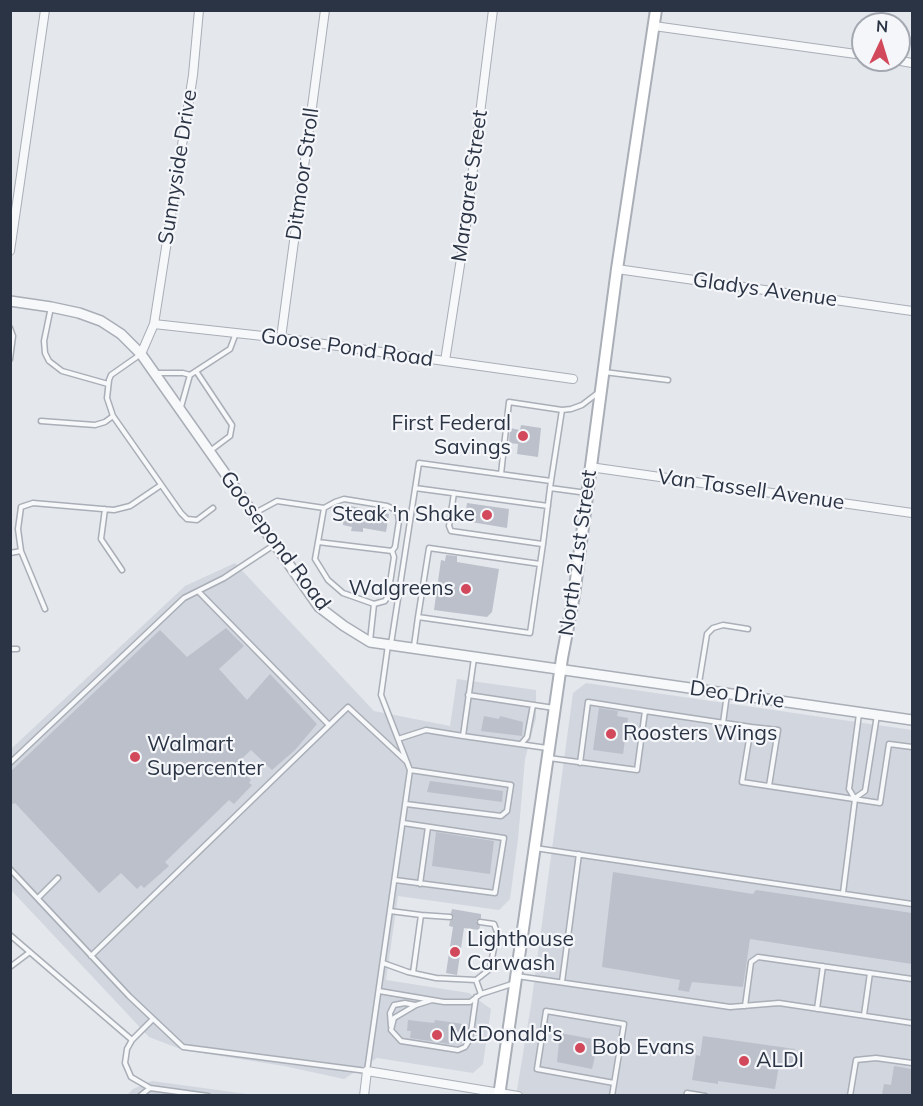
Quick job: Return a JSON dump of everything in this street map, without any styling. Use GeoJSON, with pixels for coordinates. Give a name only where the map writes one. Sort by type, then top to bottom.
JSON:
{"type":"FeatureCollection","features":[{"type":"Feature","properties":{"kind":"main road","name":"North 21st Street"},"geometry":{"type":"LineString","coordinates":[[499,1094],[555,708],[574,595],[617,269],[656,10]]}},
{"type":"Feature","properties":{"kind":"street"},"geometry":{"type":"LineString","coordinates":[[10,251],[45,10]]}},
{"type":"Feature","properties":{"kind":"street","name":"Sunnyside Drive"},"geometry":{"type":"LineString","coordinates":[[154,324],[193,75],[199,10]]}},
{"type":"Feature","properties":{"kind":"street","name":"Ditmoor Stroll"},"geometry":{"type":"LineString","coordinates":[[281,338],[325,10]]}},
{"type":"Feature","properties":{"kind":"street","name":"Margaret Street"},"geometry":{"type":"LineString","coordinates":[[445,361],[465,233],[493,10]]}},
{"type":"Feature","properties":{"kind":"street"},"geometry":{"type":"LineString","coordinates":[[654,26],[851,54]]}},
{"type":"Feature","properties":{"kind":"street","name":"Gladys Avenue"},"geometry":{"type":"LineString","coordinates":[[617,269],[912,310]]}},
{"type":"Feature","properties":{"kind":"street"},"geometry":{"type":"LineString","coordinates":[[10,301],[51,307]]}},
{"type":"Feature","properties":{"kind":"street","name":"Goosepond Road"},"geometry":{"type":"LineString","coordinates":[[51,307],[101,321],[121,334],[141,354],[319,607],[344,626],[370,642],[561,670]]}},
{"type":"Feature","properties":{"kind":"street"},"geometry":{"type":"LineString","coordinates":[[141,354],[154,324]]}},
{"type":"Feature","properties":{"kind":"street","name":"Goose Pond Road"},"geometry":{"type":"LineString","coordinates":[[154,324],[281,338],[573,379]]}},
{"type":"Feature","properties":{"kind":"street","name":"Van Tassell Avenue"},"geometry":{"type":"LineString","coordinates":[[590,467],[912,513]]}},
{"type":"Feature","properties":{"kind":"street","name":"Deo Drive"},"geometry":{"type":"LineString","coordinates":[[561,670],[912,720]]}},
{"type":"Feature","properties":{"kind":"street"},"geometry":{"type":"LineString","coordinates":[[364,1095],[367,1071],[499,1094],[518,1095]]}},
{"type":"Feature","properties":{"kind":"lane"},"geometry":{"type":"LineString","coordinates":[[51,307],[44,341],[45,353],[49,361],[62,370],[108,384]]}},
{"type":"Feature","properties":{"kind":"lane"},"geometry":{"type":"LineString","coordinates":[[10,328],[13,336],[10,359]]}},
{"type":"Feature","properties":{"kind":"lane"},"geometry":{"type":"LineString","coordinates":[[180,410],[190,375],[230,349],[236,333]]}},
{"type":"Feature","properties":{"kind":"lane"},"geometry":{"type":"LineString","coordinates":[[141,354],[111,375],[106,398],[113,416],[187,519],[197,520],[213,508]]}},
{"type":"Feature","properties":{"kind":"lane"},"geometry":{"type":"LineString","coordinates":[[196,371],[232,425],[230,436],[209,452]]}},
{"type":"Feature","properties":{"kind":"lane"},"geometry":{"type":"LineString","coordinates":[[154,373],[176,372],[190,375]]}},
{"type":"Feature","properties":{"kind":"lane"},"geometry":{"type":"LineString","coordinates":[[603,372],[668,380]]}},
{"type":"Feature","properties":{"kind":"lane"},"geometry":{"type":"LineString","coordinates":[[501,474],[509,402],[562,410],[582,405],[601,391]]}},
{"type":"Feature","properties":{"kind":"lane"},"geometry":{"type":"LineString","coordinates":[[418,617],[530,633],[562,410]]}},
{"type":"Feature","properties":{"kind":"lane"},"geometry":{"type":"LineString","coordinates":[[41,421],[95,426],[113,416]]}},
{"type":"Feature","properties":{"kind":"lane"},"geometry":{"type":"LineString","coordinates":[[10,869],[91,956],[183,1047],[367,1071],[410,770],[381,696],[418,463],[551,481]]}},
{"type":"Feature","properties":{"kind":"lane"},"geometry":{"type":"LineString","coordinates":[[45,609],[21,551],[18,516],[21,507],[27,504],[114,510],[130,506],[160,484]]}},
{"type":"Feature","properties":{"kind":"lane"},"geometry":{"type":"LineString","coordinates":[[415,488],[548,506]]}},
{"type":"Feature","properties":{"kind":"lane"},"geometry":{"type":"LineString","coordinates":[[550,488],[587,493]]}},
{"type":"Feature","properties":{"kind":"lane"},"geometry":{"type":"LineString","coordinates":[[454,493],[448,526],[451,531],[543,544]]}},
{"type":"Feature","properties":{"kind":"lane"},"geometry":{"type":"LineString","coordinates":[[253,514],[277,501],[324,508],[344,499],[387,506],[394,509],[399,521],[395,547],[392,551]]}},
{"type":"Feature","properties":{"kind":"lane"},"geometry":{"type":"LineString","coordinates":[[324,508],[315,560],[328,580],[343,593],[374,604],[386,601],[394,557],[392,551]]}},
{"type":"Feature","properties":{"kind":"lane"},"geometry":{"type":"LineString","coordinates":[[105,509],[101,539],[122,570]]}},
{"type":"Feature","properties":{"kind":"lane"},"geometry":{"type":"LineString","coordinates":[[318,542],[392,551]]}},
{"type":"Feature","properties":{"kind":"lane"},"geometry":{"type":"LineString","coordinates":[[10,763],[184,598],[224,578],[275,544]]}},
{"type":"Feature","properties":{"kind":"lane"},"geometry":{"type":"LineString","coordinates":[[414,649],[429,548],[540,564]]}},
{"type":"Feature","properties":{"kind":"lane"},"geometry":{"type":"LineString","coordinates":[[10,553],[21,551]]}},
{"type":"Feature","properties":{"kind":"lane"},"geometry":{"type":"LineString","coordinates":[[198,591],[329,725]]}},
{"type":"Feature","properties":{"kind":"lane"},"geometry":{"type":"LineString","coordinates":[[370,642],[374,604]]}},
{"type":"Feature","properties":{"kind":"lane"},"geometry":{"type":"LineString","coordinates":[[698,690],[707,634],[713,628],[723,625],[748,629]]}},
{"type":"Feature","properties":{"kind":"lane"},"geometry":{"type":"LineString","coordinates":[[10,649],[17,649]]}},
{"type":"Feature","properties":{"kind":"lane"},"geometry":{"type":"LineString","coordinates":[[463,736],[474,657]]}},
{"type":"Feature","properties":{"kind":"lane"},"geometry":{"type":"LineString","coordinates":[[468,694],[555,708]]}},
{"type":"Feature","properties":{"kind":"lane"},"geometry":{"type":"LineString","coordinates":[[723,723],[727,694]]}},
{"type":"Feature","properties":{"kind":"lane"},"geometry":{"type":"LineString","coordinates":[[580,763],[588,702],[778,730],[769,786]]}},
{"type":"Feature","properties":{"kind":"lane"},"geometry":{"type":"LineString","coordinates":[[521,744],[527,737],[533,705]]}},
{"type":"Feature","properties":{"kind":"lane"},"geometry":{"type":"LineString","coordinates":[[91,956],[348,707],[407,762]]}},
{"type":"Feature","properties":{"kind":"lane"},"geometry":{"type":"LineString","coordinates":[[398,739],[426,730],[521,744],[580,763],[637,770],[645,711]]}},
{"type":"Feature","properties":{"kind":"lane"},"geometry":{"type":"LineString","coordinates":[[843,893],[855,799],[849,789],[859,712]]}},
{"type":"Feature","properties":{"kind":"lane"},"geometry":{"type":"LineString","coordinates":[[855,799],[865,791],[877,715]]}},
{"type":"Feature","properties":{"kind":"lane"},"geometry":{"type":"LineString","coordinates":[[751,727],[742,782],[880,803],[889,744],[912,747]]}},
{"type":"Feature","properties":{"kind":"lane"},"geometry":{"type":"LineString","coordinates":[[405,804],[501,816],[507,811],[510,785],[410,770]]}},
{"type":"Feature","properties":{"kind":"lane"},"geometry":{"type":"LineString","coordinates":[[395,880],[495,893],[504,838],[403,823]]}},
{"type":"Feature","properties":{"kind":"lane"},"geometry":{"type":"LineString","coordinates":[[420,884],[428,827]]}},
{"type":"Feature","properties":{"kind":"lane"},"geometry":{"type":"LineString","coordinates":[[535,848],[912,904]]}},
{"type":"Feature","properties":{"kind":"lane"},"geometry":{"type":"LineString","coordinates":[[562,982],[579,854]]}},
{"type":"Feature","properties":{"kind":"lane"},"geometry":{"type":"LineString","coordinates":[[38,898],[58,878]]}},
{"type":"Feature","properties":{"kind":"lane"},"geometry":{"type":"LineString","coordinates":[[390,911],[450,917]]}},
{"type":"Feature","properties":{"kind":"lane"},"geometry":{"type":"LineString","coordinates":[[413,973],[421,915]]}},
{"type":"Feature","properties":{"kind":"lane"},"geometry":{"type":"LineString","coordinates":[[383,963],[436,978],[476,980],[490,969],[497,932],[494,924],[480,922]]}},
{"type":"Feature","properties":{"kind":"lane"},"geometry":{"type":"LineString","coordinates":[[10,935],[132,1040]]}},
{"type":"Feature","properties":{"kind":"lane"},"geometry":{"type":"LineString","coordinates":[[10,967],[30,952]]}},
{"type":"Feature","properties":{"kind":"lane"},"geometry":{"type":"LineString","coordinates":[[745,1006],[751,962],[758,957],[912,979]]}},
{"type":"Feature","properties":{"kind":"lane"},"geometry":{"type":"LineString","coordinates":[[817,1009],[823,966]]}},
{"type":"Feature","properties":{"kind":"lane"},"geometry":{"type":"LineString","coordinates":[[864,1015],[870,973]]}},
{"type":"Feature","properties":{"kind":"lane"},"geometry":{"type":"LineString","coordinates":[[476,980],[481,994]]}},
{"type":"Feature","properties":{"kind":"lane"},"geometry":{"type":"LineString","coordinates":[[379,991],[432,1000],[470,1002],[481,994],[516,980],[562,982],[730,1007],[779,1003],[912,1023]]}},
{"type":"Feature","properties":{"kind":"lane"},"geometry":{"type":"LineString","coordinates":[[416,1005],[405,1003],[394,1005],[390,1013],[391,1028],[401,1041],[458,1050],[465,1047],[470,1039],[476,997]]}},
{"type":"Feature","properties":{"kind":"lane"},"geometry":{"type":"LineString","coordinates":[[391,1028],[394,1018],[416,1005],[432,1000]]}},
{"type":"Feature","properties":{"kind":"lane"},"geometry":{"type":"LineString","coordinates":[[612,1095],[614,1083],[624,1023],[546,1011],[537,1069],[614,1083]]}},
{"type":"Feature","properties":{"kind":"lane"},"geometry":{"type":"LineString","coordinates":[[153,1019],[132,1040],[128,1049],[125,1063],[131,1077],[150,1088],[208,1095]]}},
{"type":"Feature","properties":{"kind":"lane"},"geometry":{"type":"LineString","coordinates":[[850,1095],[856,1060],[876,1058],[912,1063]]}},
{"type":"Feature","properties":{"kind":"lane"},"geometry":{"type":"LineString","coordinates":[[140,1095],[150,1088]]}},
{"type":"Feature","properties":{"kind":"lane"},"geometry":{"type":"LineString","coordinates":[[145,1091],[150,1095]]}},
{"type":"Feature","properties":{"kind":"lane"},"geometry":{"type":"LineString","coordinates":[[686,1095],[687,1093],[705,1095]]}},
{"type":"Feature","properties":{"kind":"shaded area"},"geometry":{"type":"Polygon","coordinates":[[[235,563],[374,711],[450,726],[457,679],[536,690],[536,718],[525,759],[510,899],[499,910],[398,896],[386,980],[469,993],[491,1009],[483,1064],[473,1073],[377,1058],[344,1079],[284,1066],[183,1050],[149,1037],[11,890],[11,749],[185,586],[235,563]]]}},
{"type":"Feature","properties":{"kind":"shaded area"},"geometry":{"type":"Polygon","coordinates":[[[586,683],[912,730],[912,1095],[516,1096],[531,1005],[573,693],[586,683]]]}},
{"type":"Feature","properties":{"kind":"shaded area"},"geometry":{"type":"Polygon","coordinates":[[[152,1081],[254,1095],[126,1096],[133,1089],[152,1081]]]}},
{"type":"Feature","properties":{"kind":"building","name":"First Federal Savings"},"geometry":{"type":"Polygon","coordinates":[[[521,425],[541,428],[538,457],[517,454],[518,444],[509,443],[510,428],[520,430],[521,425]]]}},
{"type":"Feature","properties":{"kind":"building","name":"Steak 'n Shake"},"geometry":{"type":"Polygon","coordinates":[[[467,503],[509,509],[507,528],[465,521],[467,503]]]}},
{"type":"Feature","properties":{"kind":"building"},"geometry":{"type":"Polygon","coordinates":[[[345,505],[361,508],[361,511],[389,514],[386,532],[363,528],[363,532],[351,531],[352,527],[343,525],[345,505]]]}},
{"type":"Feature","properties":{"kind":"building","name":"Walgreens"},"geometry":{"type":"Polygon","coordinates":[[[446,555],[457,556],[457,562],[499,569],[492,612],[487,617],[434,610],[441,560],[445,561],[446,555]]]}},
{"type":"Feature","properties":{"kind":"building","name":"Walmart Supercenter"},"geometry":{"type":"Polygon","coordinates":[[[226,628],[244,646],[219,669],[247,700],[270,674],[317,724],[295,750],[272,770],[251,750],[236,764],[251,780],[249,783],[252,785],[234,804],[229,800],[165,862],[169,866],[144,888],[141,885],[137,889],[121,873],[99,893],[15,803],[10,805],[10,772],[160,630],[187,657],[226,628]]]}},
{"type":"Feature","properties":{"kind":"building","name":"Roosters Wings"},"geometry":{"type":"Polygon","coordinates":[[[599,708],[618,711],[617,716],[628,718],[623,754],[593,750],[599,708]]]}},
{"type":"Feature","properties":{"kind":"building"},"geometry":{"type":"Polygon","coordinates":[[[484,716],[499,719],[500,716],[523,722],[522,736],[481,731],[484,716]]]}},
{"type":"Feature","properties":{"kind":"building"},"geometry":{"type":"Polygon","coordinates":[[[430,781],[503,791],[502,802],[427,792],[430,781]]]}},
{"type":"Feature","properties":{"kind":"building"},"geometry":{"type":"Polygon","coordinates":[[[436,832],[494,841],[490,874],[432,866],[436,832]]]}},
{"type":"Feature","properties":{"kind":"building"},"geometry":{"type":"Polygon","coordinates":[[[613,872],[753,894],[756,890],[912,913],[912,964],[750,939],[743,987],[692,982],[689,992],[678,990],[680,980],[602,967],[613,872]]]}},
{"type":"Feature","properties":{"kind":"building","name":"Lighthouse Carwash"},"geometry":{"type":"Polygon","coordinates":[[[452,909],[481,914],[481,918],[476,921],[480,926],[479,930],[464,928],[457,975],[446,973],[453,927],[449,926],[450,921],[454,918],[451,913],[452,909]]]}},
{"type":"Feature","properties":{"kind":"building","name":"McDonald's"},"geometry":{"type":"Polygon","coordinates":[[[408,1020],[434,1023],[435,1020],[463,1024],[463,1043],[449,1042],[449,1044],[410,1038],[411,1031],[407,1031],[408,1020]]]}},
{"type":"Feature","properties":{"kind":"building","name":"Bob Evans"},"geometry":{"type":"Polygon","coordinates":[[[560,1033],[603,1041],[601,1057],[595,1056],[592,1069],[557,1062],[560,1033]]]}},
{"type":"Feature","properties":{"kind":"building","name":"ALDI"},"geometry":{"type":"Polygon","coordinates":[[[703,1036],[795,1049],[792,1067],[779,1065],[775,1089],[718,1081],[718,1084],[692,1080],[696,1055],[700,1056],[703,1036]]]}},
{"type":"Feature","properties":{"kind":"building"},"geometry":{"type":"Polygon","coordinates":[[[894,1066],[912,1069],[912,1095],[882,1095],[884,1084],[891,1085],[894,1066]]]}},
{"type":"Feature","properties":{"kind":"place","name":"First Federal Savings"},"geometry":{"type":"Point","coordinates":[523,436]}},
{"type":"Feature","properties":{"kind":"place","name":"Steak 'n Shake"},"geometry":{"type":"Point","coordinates":[487,515]}},
{"type":"Feature","properties":{"kind":"place","name":"Walgreens"},"geometry":{"type":"Point","coordinates":[466,589]}},
{"type":"Feature","properties":{"kind":"place","name":"Roosters Wings"},"geometry":{"type":"Point","coordinates":[611,734]}},
{"type":"Feature","properties":{"kind":"place","name":"Walmart Supercenter"},"geometry":{"type":"Point","coordinates":[135,757]}},
{"type":"Feature","properties":{"kind":"place","name":"Lighthouse Carwash"},"geometry":{"type":"Point","coordinates":[455,952]}},
{"type":"Feature","properties":{"kind":"place","name":"McDonald's"},"geometry":{"type":"Point","coordinates":[437,1035]}},
{"type":"Feature","properties":{"kind":"place","name":"Bob Evans"},"geometry":{"type":"Point","coordinates":[580,1048]}},
{"type":"Feature","properties":{"kind":"place","name":"ALDI"},"geometry":{"type":"Point","coordinates":[744,1061]}}]}
